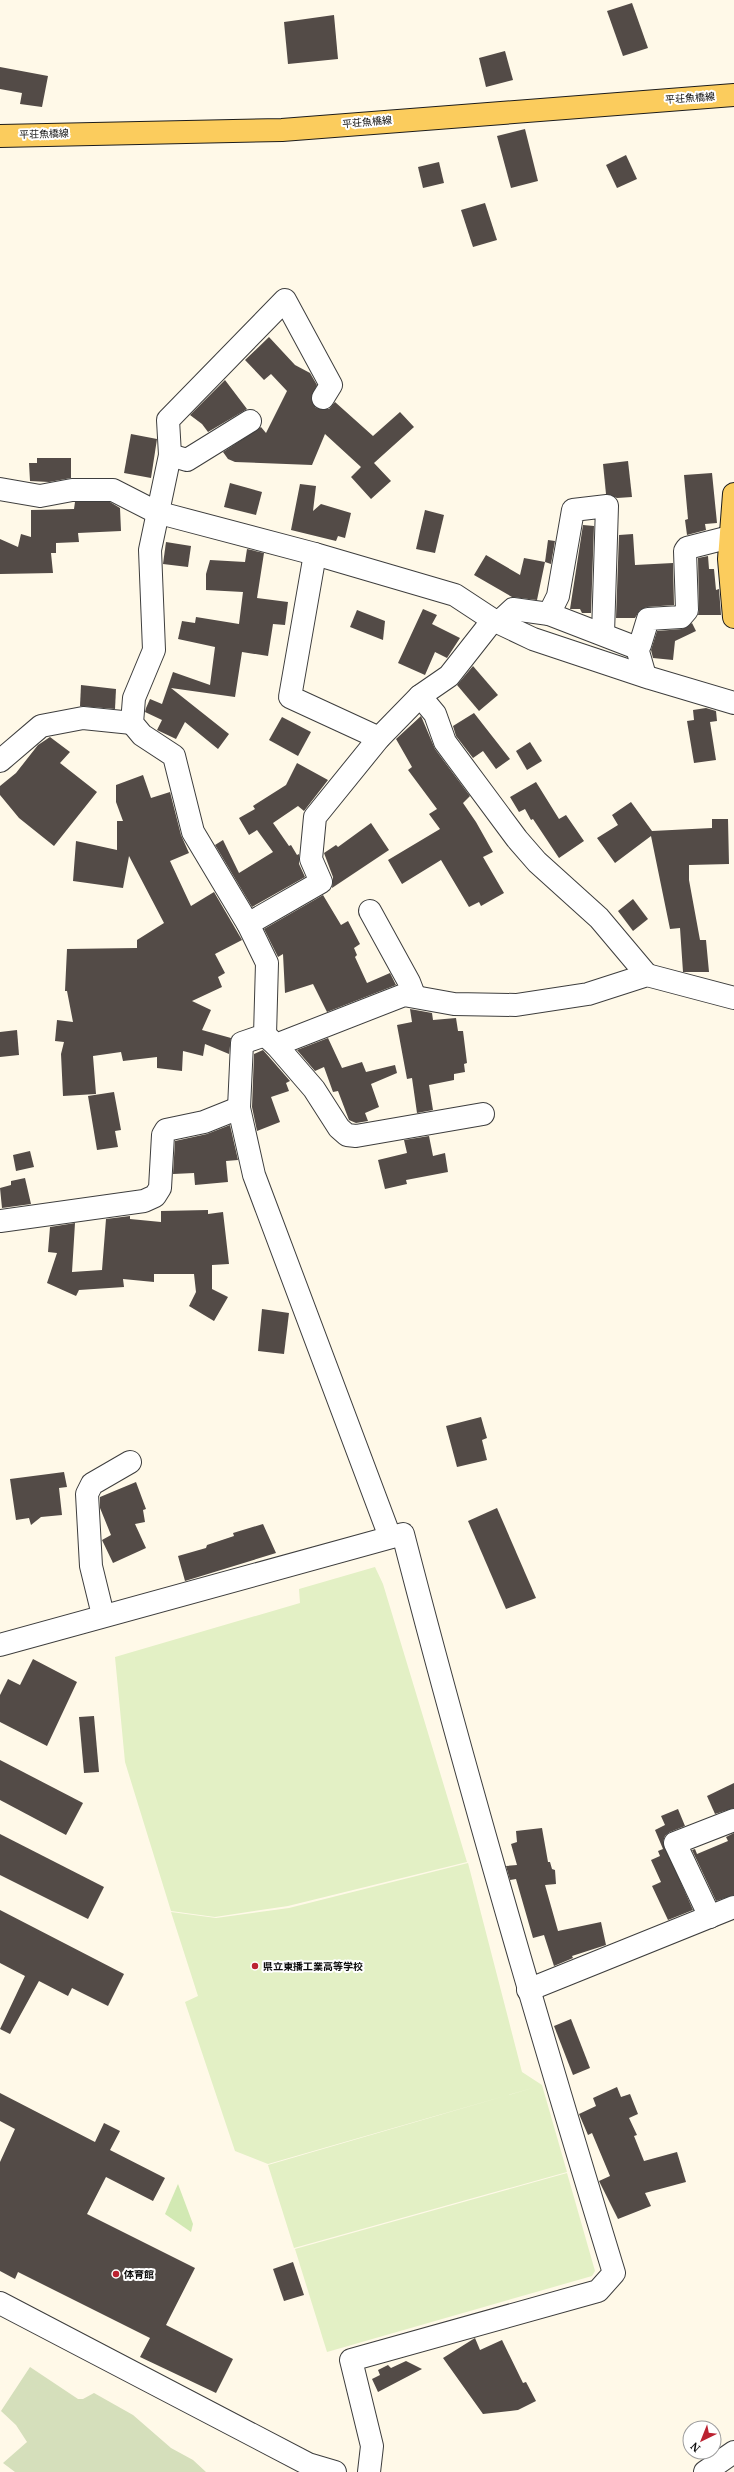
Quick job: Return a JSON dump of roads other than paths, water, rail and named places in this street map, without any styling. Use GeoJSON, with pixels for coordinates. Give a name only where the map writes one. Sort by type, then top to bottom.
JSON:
{"type":"FeatureCollection","features":[{"type":"Feature","properties":{"kind":"main road","name":"平荘魚橋線"},"geometry":{"type":"LineString","coordinates":[[0,136],[282,130],[734,95]]}},
{"type":"Feature","properties":{"kind":"main road"},"geometry":{"type":"LineString","coordinates":[[734,494],[729,559],[734,617]]}},
{"type":"Feature","properties":{"kind":"street"},"geometry":{"type":"LineString","coordinates":[[132,723],[134,698],[154,650],[150,550],[156,512],[170,455],[168,420],[285,300],[332,384],[323,398]]}},
{"type":"Feature","properties":{"kind":"street"},"geometry":{"type":"LineString","coordinates":[[170,455],[187,460],[250,421]]}},
{"type":"Feature","properties":{"kind":"street"},"geometry":{"type":"LineString","coordinates":[[0,489],[40,496],[72,490],[113,490],[156,512],[315,554],[455,596],[496,621],[533,639],[645,676],[734,703]]}},
{"type":"Feature","properties":{"kind":"street"},"geometry":{"type":"LineString","coordinates":[[549,614],[558,596],[573,510],[607,506],[603,634]]}},
{"type":"Feature","properties":{"kind":"street"},"geometry":{"type":"LineString","coordinates":[[637,648],[640,645],[648,619],[681,617],[688,610],[685,551],[687,548],[730,537]]}},
{"type":"Feature","properties":{"kind":"street"},"geometry":{"type":"LineString","coordinates":[[315,554],[290,697],[379,738]]}},
{"type":"Feature","properties":{"kind":"street"},"geometry":{"type":"LineString","coordinates":[[248,924],[321,882],[310,859],[315,817],[379,738],[420,696],[449,676],[496,621],[513,609],[549,614],[637,648]]}},
{"type":"Feature","properties":{"kind":"street"},"geometry":{"type":"LineString","coordinates":[[637,648],[645,676]]}},
{"type":"Feature","properties":{"kind":"street"},"geometry":{"type":"LineString","coordinates":[[420,696],[435,714],[444,742],[517,839],[537,862],[599,918],[647,975]]}},
{"type":"Feature","properties":{"kind":"street"},"geometry":{"type":"LineString","coordinates":[[0,761],[41,726],[83,718],[132,723],[142,735],[174,756],[193,832],[248,924],[267,963],[270,1040],[314,1088],[339,1128],[347,1135],[356,1136],[483,1114]]}},
{"type":"Feature","properties":{"kind":"street"},"geometry":{"type":"LineString","coordinates":[[370,911],[409,982],[414,995]]}},
{"type":"Feature","properties":{"kind":"street"},"geometry":{"type":"LineString","coordinates":[[390,1537],[254,1175],[239,1108],[242,1043],[270,1040],[404,994],[454,1004],[516,1005],[588,994],[647,975],[734,998]]}},
{"type":"Feature","properties":{"kind":"street"},"geometry":{"type":"LineString","coordinates":[[0,1221],[144,1201],[155,1196],[160,1188],[166,1130],[204,1122],[239,1108]]}},
{"type":"Feature","properties":{"kind":"street"},"geometry":{"type":"LineString","coordinates":[[103,1615],[91,1566],[87,1494],[92,1484],[130,1462]]}},
{"type":"Feature","properties":{"kind":"street"},"geometry":{"type":"LineString","coordinates":[[0,1645],[103,1615],[403,1534],[454,1729],[528,1990],[614,2273],[598,2291],[351,2360],[372,2446],[369,2472]]}},
{"type":"Feature","properties":{"kind":"street"},"geometry":{"type":"LineString","coordinates":[[710,1917],[676,1843],[734,1820]]}},
{"type":"Feature","properties":{"kind":"street"},"geometry":{"type":"LineString","coordinates":[[528,1990],[734,1907]]}},
{"type":"Feature","properties":{"kind":"street"},"geometry":{"type":"LineString","coordinates":[[0,2303],[308,2464],[335,2472]]}},
{"type":"Feature","properties":{"kind":"street"},"geometry":{"type":"LineString","coordinates":[[705,2472],[734,2452]]}},
{"type":"Feature","properties":{"kind":"place","name":"県立東播工業高等学校"},"geometry":{"type":"Point","coordinates":[255,1966]}},
{"type":"Feature","properties":{"kind":"place","name":"体育館"},"geometry":{"type":"Point","coordinates":[116,2274]}}]}
